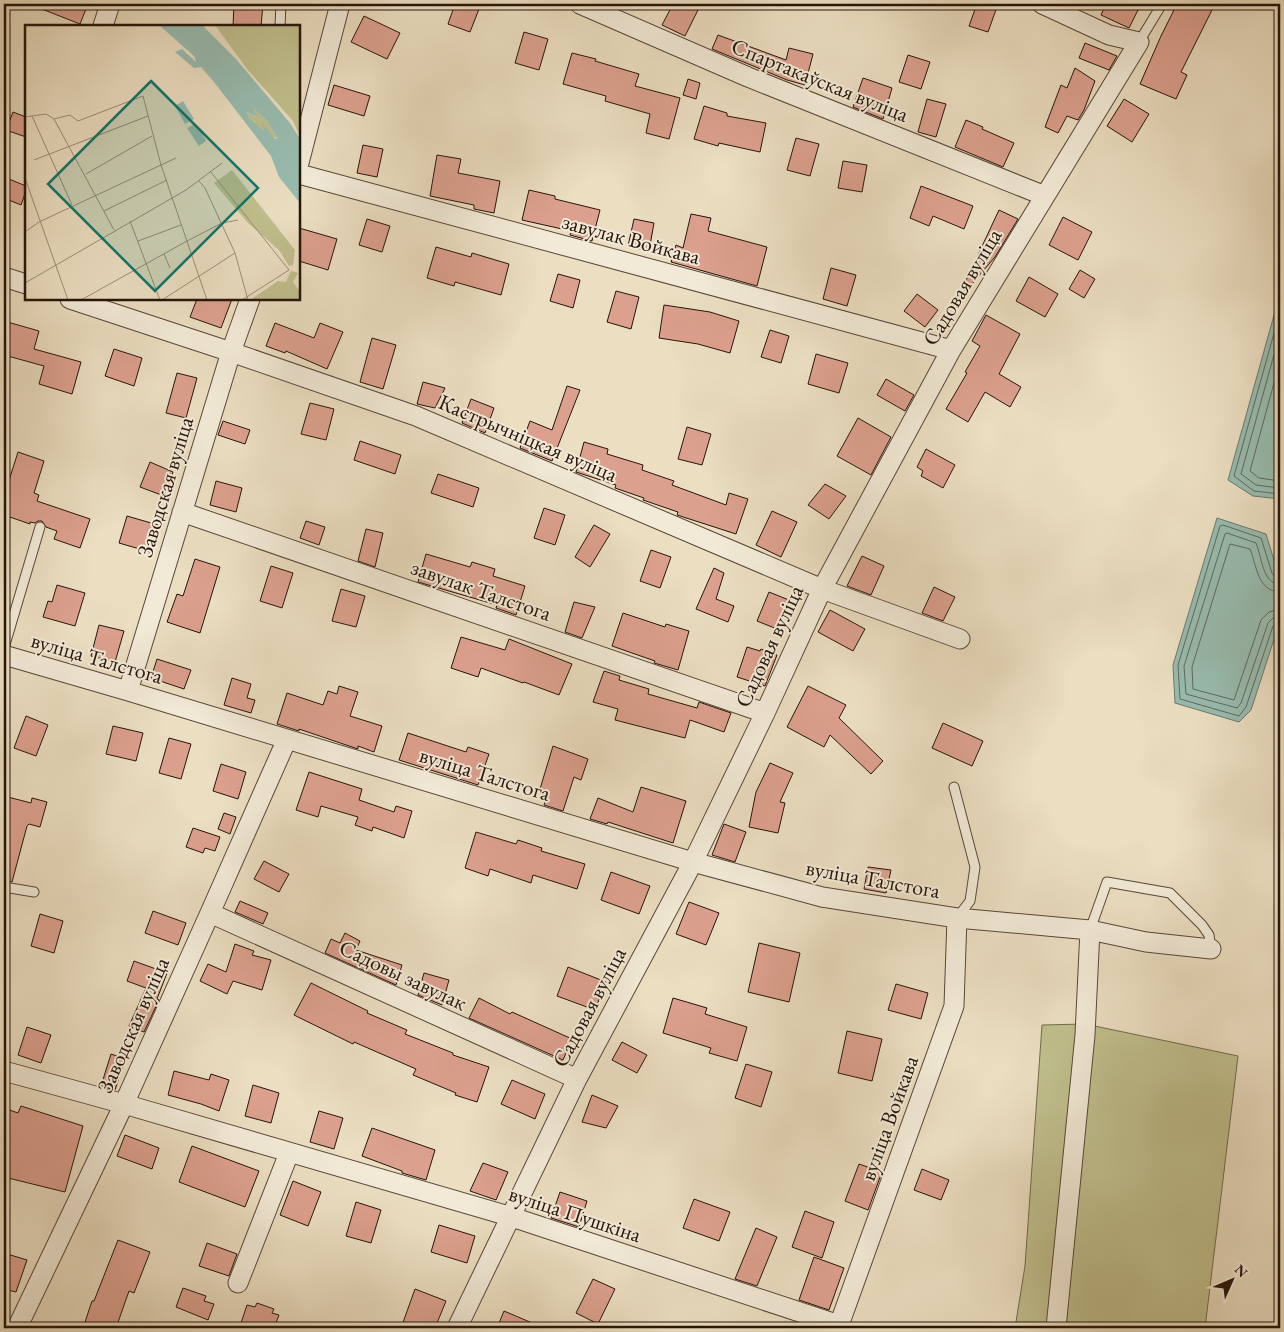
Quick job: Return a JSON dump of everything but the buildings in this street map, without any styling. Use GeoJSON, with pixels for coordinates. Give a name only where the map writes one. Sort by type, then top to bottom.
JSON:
{"type":"FeatureCollection","features":[{"type":"Feature","properties":{"kind":"street"},"geometry":{"type":"LineString","coordinates":[[103,25],[110,4]]}},
{"type":"Feature","properties":{"kind":"street"},"geometry":{"type":"LineString","coordinates":[[300,152],[340,4]]}},
{"type":"Feature","properties":{"kind":"street","name":"Спартакаўская вуліца"},"geometry":{"type":"LineString","coordinates":[[580,4],[748,78],[1045,196]]}},
{"type":"Feature","properties":{"kind":"street"},"geometry":{"type":"LineString","coordinates":[[1042,4],[1109,35],[1139,42]]}},
{"type":"Feature","properties":{"kind":"street","name":"Садовая вуліца"},"geometry":{"type":"LineString","coordinates":[[457,1328],[512,1218],[577,1079],[693,862],[822,589],[951,350],[1139,42]]}},
{"type":"Feature","properties":{"kind":"street","name":"завулак Войкава"},"geometry":{"type":"LineString","coordinates":[[300,174],[951,350]]}},
{"type":"Feature","properties":{"kind":"street"},"geometry":{"type":"LineString","coordinates":[[4,277],[25,280]]}},
{"type":"Feature","properties":{"kind":"street","name":"Кастрычніцкая вуліца"},"geometry":{"type":"LineString","coordinates":[[73,300],[416,416],[822,589],[960,639]]}},
{"type":"Feature","properties":{"kind":"street","name":"Заводская вуліца"},"geometry":{"type":"LineString","coordinates":[[128,691],[231,352],[250,300]]}},
{"type":"Feature","properties":{"kind":"street","name":"завулак Талстога"},"geometry":{"type":"LineString","coordinates":[[182,512],[765,712]]}},
{"type":"Feature","properties":{"kind":"street","name":"вуліца Талстога"},"geometry":{"type":"LineString","coordinates":[[4,655],[693,862],[822,897],[957,918],[1090,930],[1146,942],[1211,949]]}},
{"type":"Feature","properties":{"kind":"street","name":"Заводская вуліца"},"geometry":{"type":"LineString","coordinates":[[17,1328],[124,1104],[286,739]]}},
{"type":"Feature","properties":{"kind":"street","name":"Садовы завулак"},"geometry":{"type":"LineString","coordinates":[[210,913],[577,1079]]}},
{"type":"Feature","properties":{"kind":"street","name":"вуліца Войкава"},"geometry":{"type":"LineString","coordinates":[[840,1327],[954,1006],[957,918]]}},
{"type":"Feature","properties":{"kind":"street"},"geometry":{"type":"LineString","coordinates":[[1056,1328],[1086,1035],[1090,930]]}},
{"type":"Feature","properties":{"kind":"street","name":"вуліца Пушкіна"},"geometry":{"type":"LineString","coordinates":[[4,1071],[124,1104],[512,1218],[840,1327]]}},
{"type":"Feature","properties":{"kind":"street"},"geometry":{"type":"LineString","coordinates":[[238,1282],[289,1153]]}},
{"type":"Feature","properties":{"kind":"lane"},"geometry":{"type":"LineString","coordinates":[[280,25],[281,4]]}},
{"type":"Feature","properties":{"kind":"lane","name":"Садовая вуліца"},"geometry":{"type":"LineString","coordinates":[[1139,42],[1162,4]]}},
{"type":"Feature","properties":{"kind":"lane"},"geometry":{"type":"LineString","coordinates":[[4,648],[40,527]]}},
{"type":"Feature","properties":{"kind":"lane"},"geometry":{"type":"LineString","coordinates":[[954,786],[975,867],[970,901],[957,918]]}},
{"type":"Feature","properties":{"kind":"lane"},"geometry":{"type":"LineString","coordinates":[[1090,930],[1107,882],[1170,893],[1202,925],[1209,935],[1211,949]]}},
{"type":"Feature","properties":{"kind":"lane"},"geometry":{"type":"LineString","coordinates":[[4,887],[34,892]]}},
{"type":"Feature","properties":{"kind":"shaded area"},"geometry":{"type":"Polygon","coordinates":[[[1085,1024],[1238,1056],[1205,1328],[1015,1328],[1025,1266],[1042,1025],[1085,1024]]]}},
{"type":"Feature","properties":{"kind":"water"},"geometry":{"type":"Polygon","coordinates":[[[1280,306],[1280,499],[1253,496],[1228,480],[1276,308],[1280,306]]]}},
{"type":"Feature","properties":{"kind":"water"},"geometry":{"type":"Polygon","coordinates":[[[1217,518],[1266,534],[1280,577],[1280,621],[1251,710],[1239,722],[1175,703],[1173,665],[1217,518]]]}}]}
